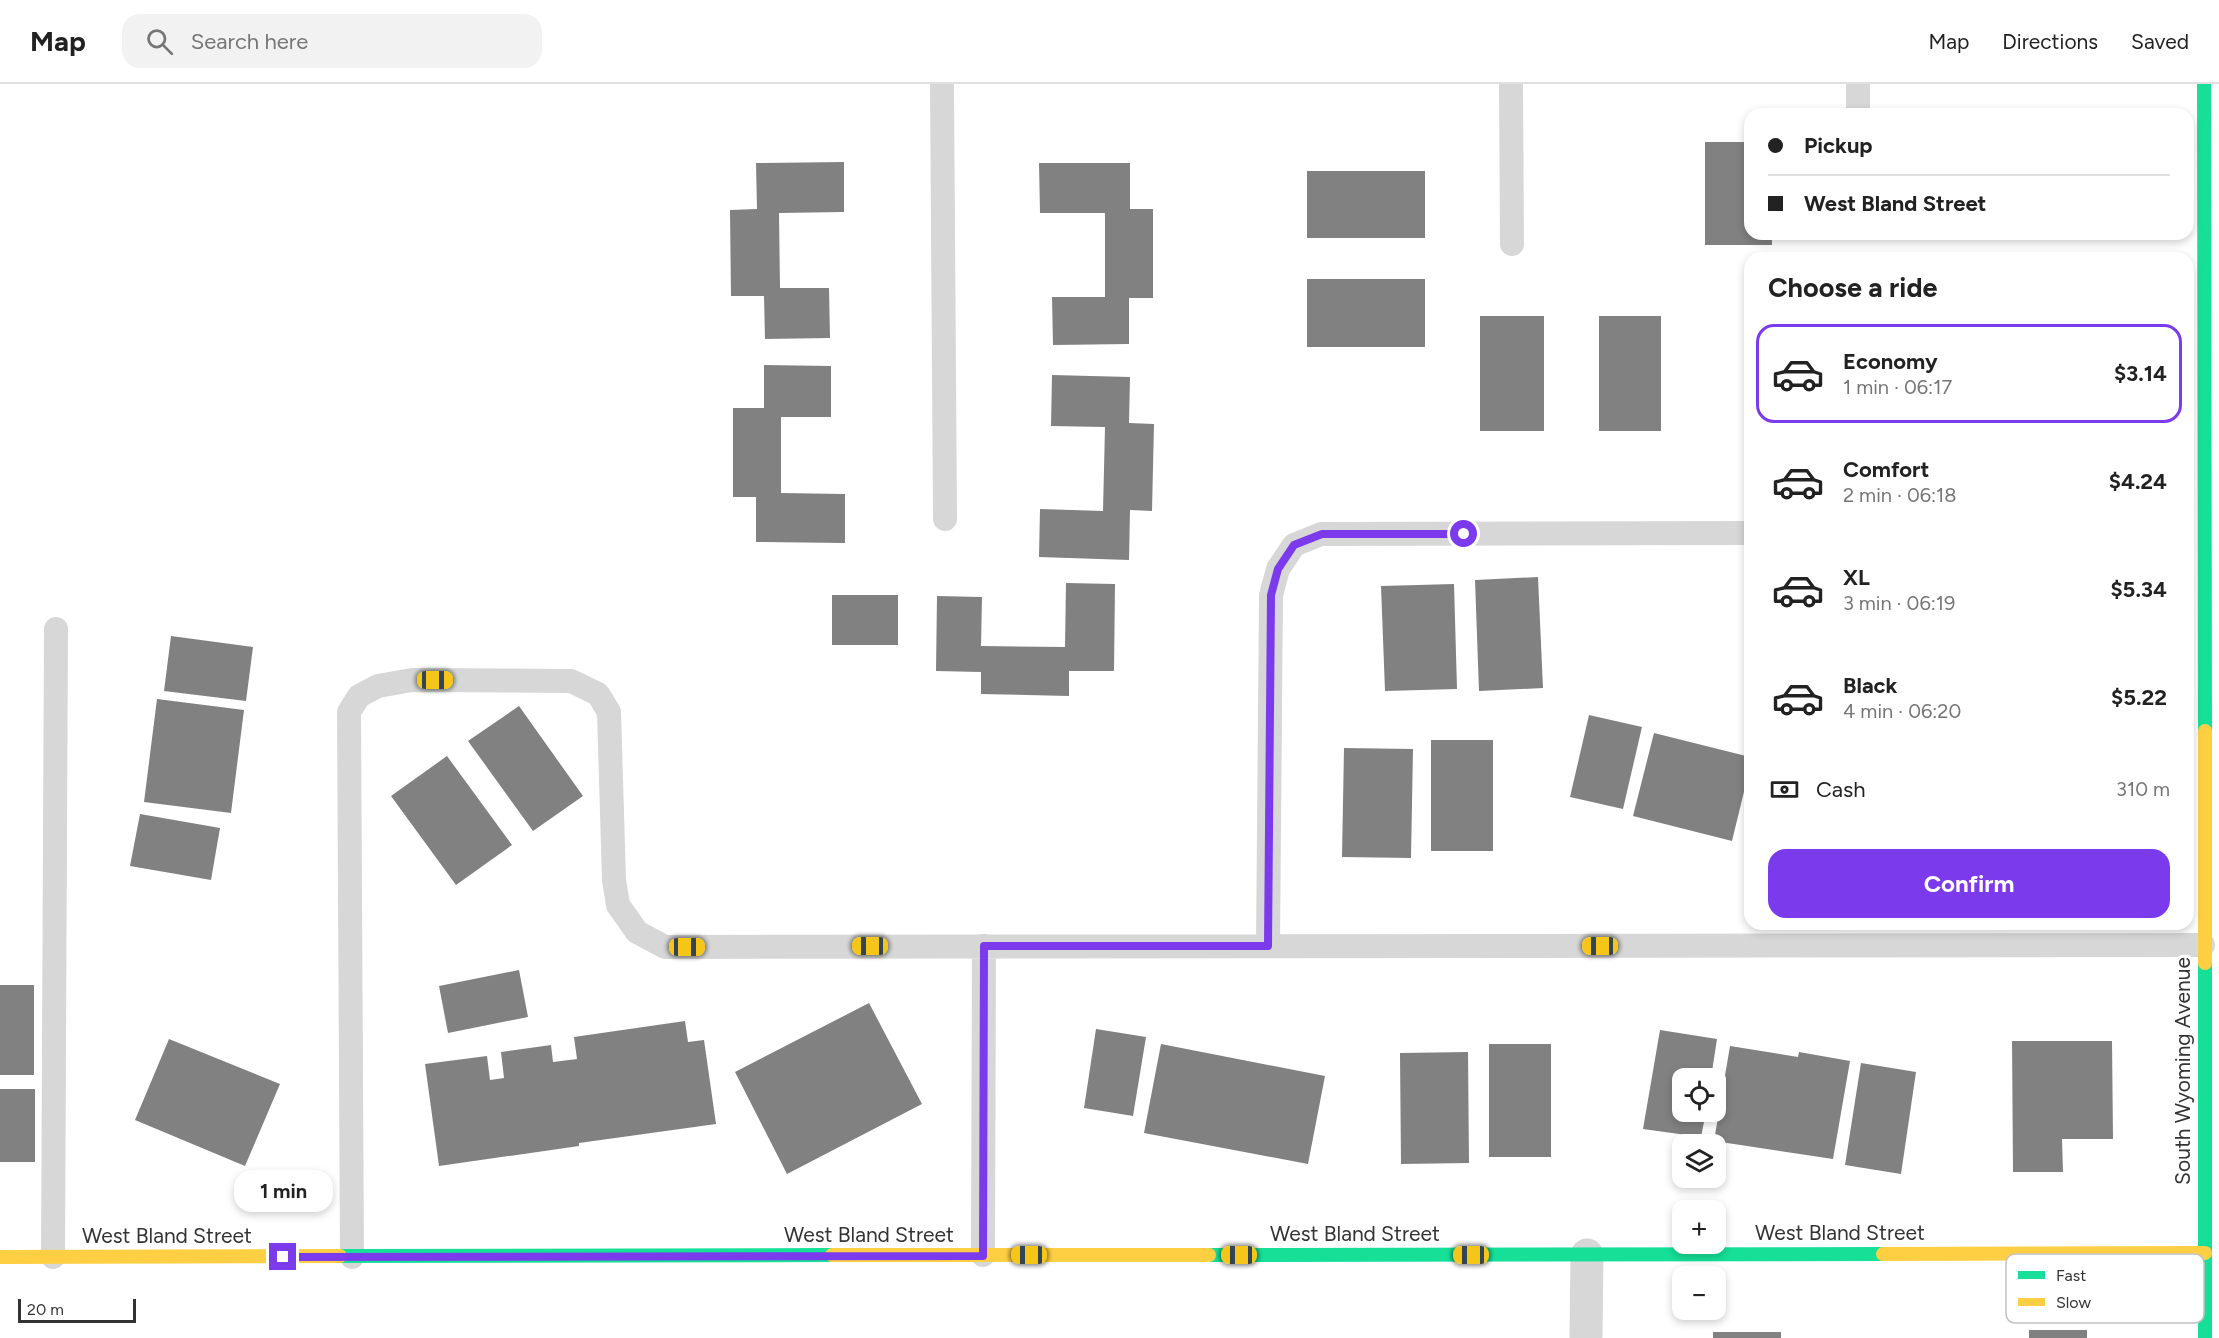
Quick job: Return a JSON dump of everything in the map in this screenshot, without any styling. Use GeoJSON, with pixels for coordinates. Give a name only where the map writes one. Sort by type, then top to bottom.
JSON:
{"type":"FeatureCollection","features":[{"type":"Feature","properties":{"kind":"street","name":"South Wyoming Avenue"},"geometry":{"type":"LineString","coordinates":[[2204,84],[2212,329],[2212,644],[2206,827],[2209,955],[2205,1338]]}},
{"type":"Feature","properties":{"kind":"street","name":"West Bland Street"},"geometry":{"type":"LineString","coordinates":[[0,1257],[2205,1253]]}},
{"type":"Feature","properties":{"kind":"street"},"geometry":{"type":"LineString","coordinates":[[1586,1338],[1587,1255]]}},
{"type":"Feature","properties":{"kind":"lane"},"geometry":{"type":"LineString","coordinates":[[942,84],[945,519]]}},
{"type":"Feature","properties":{"kind":"lane"},"geometry":{"type":"LineString","coordinates":[[1511,84],[1512,244]]}},
{"type":"Feature","properties":{"kind":"lane"},"geometry":{"type":"LineString","coordinates":[[1858,84],[1858,108]]}},
{"type":"Feature","properties":{"kind":"lane"},"geometry":{"type":"LineString","coordinates":[[1268,946],[1271,595],[1278,569],[1294,545],[1322,534],[1744,533]]}},
{"type":"Feature","properties":{"kind":"lane"},"geometry":{"type":"LineString","coordinates":[[54,1257],[56,629]]}},
{"type":"Feature","properties":{"kind":"lane"},"geometry":{"type":"LineString","coordinates":[[352,1257],[349,712],[359,696],[378,686],[412,680],[570,681],[598,694],[609,712],[614,880],[618,905],[638,932],[664,947],[1268,946],[2098,934],[2209,955]]}},
{"type":"Feature","properties":{"kind":"lane"},"geometry":{"type":"LineString","coordinates":[[983,1256],[984,946]]}},
{"type":"Feature","properties":{"kind":"building"},"geometry":{"type":"Polygon","coordinates":[[[1705,142],[1744,142],[1744,240],[1772,240],[1772,245],[1705,245],[1705,142]]]}},
{"type":"Feature","properties":{"kind":"building"},"geometry":{"type":"Polygon","coordinates":[[[844,162],[844,212],[779,213],[780,288],[829,288],[830,338],[765,339],[764,296],[731,296],[730,210],[757,209],[756,163],[844,162]]]}},
{"type":"Feature","properties":{"kind":"building"},"geometry":{"type":"Polygon","coordinates":[[[1039,163],[1130,163],[1130,209],[1153,209],[1153,298],[1129,298],[1129,344],[1053,345],[1052,297],[1105,297],[1105,213],[1040,213],[1039,163]]]}},
{"type":"Feature","properties":{"kind":"building"},"geometry":{"type":"Polygon","coordinates":[[[1307,171],[1425,171],[1425,238],[1307,238],[1307,171]]]}},
{"type":"Feature","properties":{"kind":"building"},"geometry":{"type":"Polygon","coordinates":[[[1307,279],[1425,279],[1425,347],[1307,347],[1307,279]]]}},
{"type":"Feature","properties":{"kind":"building"},"geometry":{"type":"Polygon","coordinates":[[[1480,316],[1544,316],[1544,431],[1480,431],[1480,316]]]}},
{"type":"Feature","properties":{"kind":"building"},"geometry":{"type":"Polygon","coordinates":[[[1599,316],[1661,316],[1661,431],[1599,431],[1599,316]]]}},
{"type":"Feature","properties":{"kind":"building"},"geometry":{"type":"Polygon","coordinates":[[[764,365],[831,366],[831,417],[781,417],[781,493],[845,494],[845,543],[756,542],[756,497],[733,497],[733,408],[764,408],[764,365]]]}},
{"type":"Feature","properties":{"kind":"building"},"geometry":{"type":"Polygon","coordinates":[[[1052,375],[1130,377],[1129,423],[1154,424],[1152,511],[1130,510],[1129,560],[1039,557],[1040,509],[1103,511],[1105,427],[1051,426],[1052,375]]]}},
{"type":"Feature","properties":{"kind":"building"},"geometry":{"type":"Polygon","coordinates":[[[1538,577],[1543,688],[1479,691],[1475,580],[1538,577]]]}},
{"type":"Feature","properties":{"kind":"building"},"geometry":{"type":"Polygon","coordinates":[[[1066,583],[1115,584],[1114,671],[1069,671],[1069,696],[981,694],[981,672],[936,671],[937,596],[982,597],[981,646],[1065,647],[1066,583]]]}},
{"type":"Feature","properties":{"kind":"building"},"geometry":{"type":"Polygon","coordinates":[[[1454,584],[1457,689],[1385,691],[1381,586],[1454,584]]]}},
{"type":"Feature","properties":{"kind":"building"},"geometry":{"type":"Polygon","coordinates":[[[832,595],[898,595],[898,645],[832,645],[832,595]]]}},
{"type":"Feature","properties":{"kind":"building"},"geometry":{"type":"Polygon","coordinates":[[[171,636],[253,647],[246,701],[164,691],[171,636]]]}},
{"type":"Feature","properties":{"kind":"building"},"geometry":{"type":"Polygon","coordinates":[[[157,699],[244,710],[231,813],[144,802],[157,699]]]}},
{"type":"Feature","properties":{"kind":"building"},"geometry":{"type":"Polygon","coordinates":[[[519,706],[583,796],[533,831],[468,741],[519,706]]]}},
{"type":"Feature","properties":{"kind":"building"},"geometry":{"type":"Polygon","coordinates":[[[1589,715],[1642,727],[1623,809],[1570,797],[1589,715]]]}},
{"type":"Feature","properties":{"kind":"building"},"geometry":{"type":"Polygon","coordinates":[[[1654,733],[1744,756],[1744,792],[1732,841],[1633,816],[1654,733]]]}},
{"type":"Feature","properties":{"kind":"building"},"geometry":{"type":"Polygon","coordinates":[[[1431,740],[1493,740],[1493,851],[1431,851],[1431,740]]]}},
{"type":"Feature","properties":{"kind":"building"},"geometry":{"type":"Polygon","coordinates":[[[1344,748],[1413,749],[1411,858],[1342,857],[1344,748]]]}},
{"type":"Feature","properties":{"kind":"building"},"geometry":{"type":"Polygon","coordinates":[[[447,756],[512,845],[456,885],[391,796],[447,756]]]}},
{"type":"Feature","properties":{"kind":"building"},"geometry":{"type":"Polygon","coordinates":[[[140,814],[220,828],[211,880],[130,866],[140,814]]]}},
{"type":"Feature","properties":{"kind":"building"},"geometry":{"type":"Polygon","coordinates":[[[519,970],[528,1017],[448,1033],[439,986],[519,970]]]}},
{"type":"Feature","properties":{"kind":"building"},"geometry":{"type":"Polygon","coordinates":[[[0,985],[34,985],[34,1075],[0,1075],[0,985]]]}},
{"type":"Feature","properties":{"kind":"building"},"geometry":{"type":"Polygon","coordinates":[[[869,1003],[922,1104],[787,1174],[735,1072],[869,1003]]]}},
{"type":"Feature","properties":{"kind":"building"},"geometry":{"type":"Polygon","coordinates":[[[685,1021],[688,1042],[704,1040],[716,1124],[439,1166],[425,1064],[487,1056],[490,1080],[504,1078],[501,1052],[551,1045],[553,1062],[577,1059],[574,1037],[685,1021]]]}},
{"type":"Feature","properties":{"kind":"building"},"geometry":{"type":"Polygon","coordinates":[[[1096,1029],[1146,1037],[1133,1116],[1084,1108],[1096,1029]]]}},
{"type":"Feature","properties":{"kind":"building"},"geometry":{"type":"Polygon","coordinates":[[[1660,1030],[1717,1039],[1713,1068],[1672,1068],[1672,1122],[1704,1122],[1702,1134],[1679,1134],[1643,1129],[1660,1030]]]}},
{"type":"Feature","properties":{"kind":"building"},"geometry":{"type":"Polygon","coordinates":[[[169,1039],[280,1084],[245,1166],[135,1120],[169,1039]]]}},
{"type":"Feature","properties":{"kind":"building"},"geometry":{"type":"Polygon","coordinates":[[[2012,1041],[2112,1041],[2113,1139],[2062,1139],[2063,1172],[2013,1172],[2012,1041]]]}},
{"type":"Feature","properties":{"kind":"building"},"geometry":{"type":"Polygon","coordinates":[[[1161,1044],[1325,1076],[1308,1164],[1144,1133],[1161,1044]]]}},
{"type":"Feature","properties":{"kind":"building"},"geometry":{"type":"Polygon","coordinates":[[[1489,1044],[1551,1044],[1551,1157],[1489,1157],[1489,1044]]]}},
{"type":"Feature","properties":{"kind":"building"},"geometry":{"type":"Polygon","coordinates":[[[1730,1046],[1798,1057],[1799,1052],[1850,1061],[1833,1159],[1726,1143],[1726,1134],[1715,1134],[1717,1122],[1726,1122],[1726,1070],[1730,1046]]]}},
{"type":"Feature","properties":{"kind":"building"},"geometry":{"type":"Polygon","coordinates":[[[1468,1052],[1469,1163],[1401,1164],[1400,1053],[1468,1052]]]}},
{"type":"Feature","properties":{"kind":"building"},"geometry":{"type":"Polygon","coordinates":[[[1861,1063],[1916,1072],[1901,1174],[1845,1165],[1861,1063]]]}},
{"type":"Feature","properties":{"kind":"building"},"geometry":{"type":"Polygon","coordinates":[[[0,1089],[35,1089],[35,1162],[0,1162],[0,1089]]]}},
{"type":"Feature","properties":{"kind":"building"},"geometry":{"type":"Polygon","coordinates":[[[2029,1330],[2087,1330],[2087,1338],[2029,1338],[2029,1330]]]}},
{"type":"Feature","properties":{"kind":"building"},"geometry":{"type":"Polygon","coordinates":[[[1713,1332],[1781,1332],[1781,1338],[1713,1338],[1713,1332]]]}},
{"type":"Feature","properties":{"kind":"traffic: fast"},"geometry":{"type":"LineString","coordinates":[[2204,84],[2205,731]]}},
{"type":"Feature","properties":{"kind":"traffic: fast"},"geometry":{"type":"LineString","coordinates":[[2205,963],[2205,1338]]}},
{"type":"Feature","properties":{"kind":"traffic: fast"},"geometry":{"type":"LineString","coordinates":[[1209,1255],[1883,1254]]}},
{"type":"Feature","properties":{"kind":"traffic: fast"},"geometry":{"type":"LineString","coordinates":[[340,1256],[832,1255]]}},
{"type":"Feature","properties":{"kind":"traffic: slow"},"geometry":{"type":"LineString","coordinates":[[2205,731],[2205,963]]}},
{"type":"Feature","properties":{"kind":"traffic: slow"},"geometry":{"type":"LineString","coordinates":[[1883,1254],[2205,1253]]}},
{"type":"Feature","properties":{"kind":"traffic: slow"},"geometry":{"type":"LineString","coordinates":[[832,1255],[1209,1255]]}},
{"type":"Feature","properties":{"kind":"traffic: slow"},"geometry":{"type":"LineString","coordinates":[[0,1257],[340,1256]]}},
{"type":"Feature","properties":{"kind":"route"},"geometry":{"type":"LineString","coordinates":[[283,1257],[983,1256],[984,946],[1268,946],[1271,595],[1278,569],[1294,545],[1322,534],[1464,534]]}}]}
